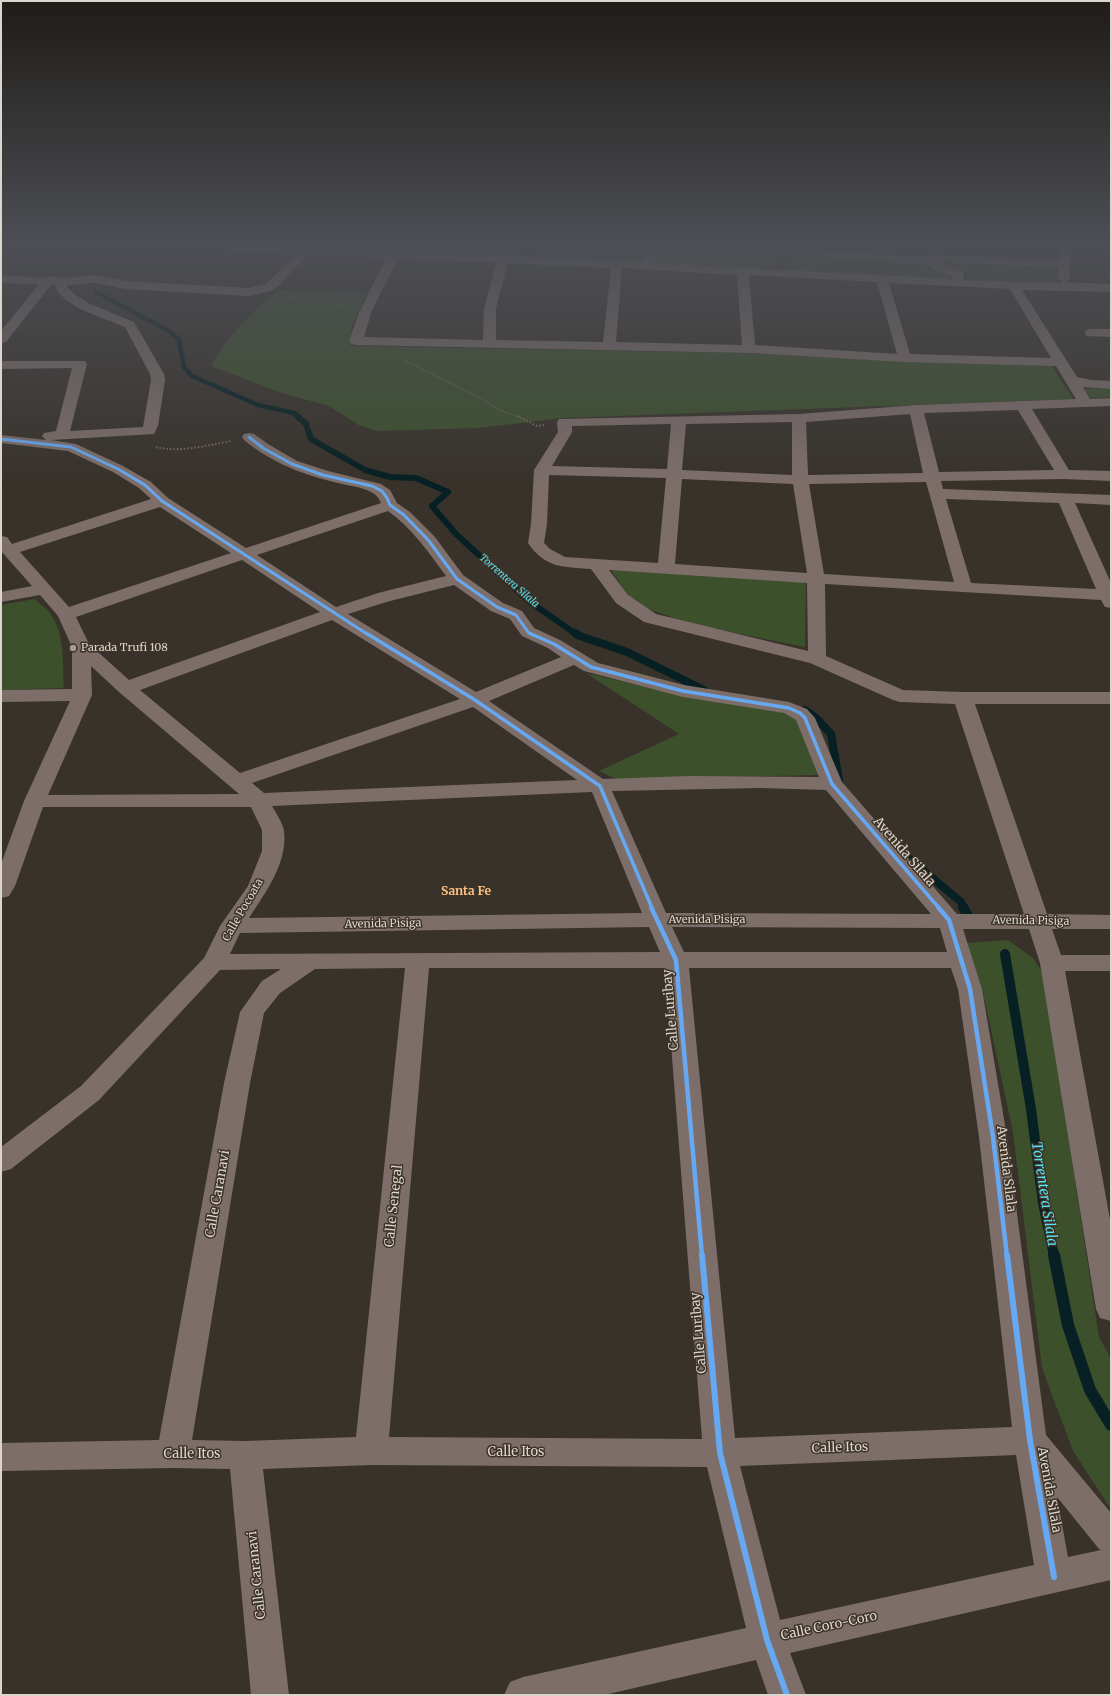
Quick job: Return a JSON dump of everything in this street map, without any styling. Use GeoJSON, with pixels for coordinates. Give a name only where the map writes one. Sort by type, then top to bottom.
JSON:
{"type":"FeatureCollection","features":[{"type":"Feature","properties":{"kind":"street"},"geometry":{"type":"LineString","coordinates":[[1,339],[12,325]]}},
{"type":"Feature","properties":{"kind":"street"},"geometry":{"type":"LineString","coordinates":[[1,439],[149,431],[158,380],[157,374],[130,325]]}},
{"type":"Feature","properties":{"kind":"street"},"geometry":{"type":"LineString","coordinates":[[361,325],[356,342],[489,343],[749,349],[905,358],[1061,362]]}},
{"type":"Feature","properties":{"kind":"street"},"geometry":{"type":"LineString","coordinates":[[489,343],[490,325]]}},
{"type":"Feature","properties":{"kind":"street"},"geometry":{"type":"LineString","coordinates":[[609,346],[611,325]]}},
{"type":"Feature","properties":{"kind":"street"},"geometry":{"type":"LineString","coordinates":[[747,325],[749,349]]}},
{"type":"Feature","properties":{"kind":"street"},"geometry":{"type":"LineString","coordinates":[[895,325],[905,358]]}},
{"type":"Feature","properties":{"kind":"street"},"geometry":{"type":"LineString","coordinates":[[1038,325],[1086,402]]}},
{"type":"Feature","properties":{"kind":"street"},"geometry":{"type":"LineString","coordinates":[[1091,333],[1111,333]]}},
{"type":"Feature","properties":{"kind":"street"},"geometry":{"type":"LineString","coordinates":[[1,365],[80,364],[62,435]]}},
{"type":"Feature","properties":{"kind":"street"},"geometry":{"type":"LineString","coordinates":[[1072,380],[1078,383],[1111,385]]}},
{"type":"Feature","properties":{"kind":"street"},"geometry":{"type":"LineString","coordinates":[[1086,402],[1111,405]]}},
{"type":"Feature","properties":{"kind":"street"},"geometry":{"type":"LineString","coordinates":[[1065,499],[1110,597],[561,562],[544,553],[536,543],[539,524],[542,470],[565,432],[564,422],[799,418],[916,409],[1111,402]]}},
{"type":"Feature","properties":{"kind":"street"},"geometry":{"type":"LineString","coordinates":[[1023,406],[1064,474]]}},
{"type":"Feature","properties":{"kind":"street"},"geometry":{"type":"LineString","coordinates":[[916,409],[932,477],[964,588]]}},
{"type":"Feature","properties":{"kind":"street"},"geometry":{"type":"LineString","coordinates":[[799,418],[800,480],[816,578],[817,659]]}},
{"type":"Feature","properties":{"kind":"street"},"geometry":{"type":"LineString","coordinates":[[666,568],[679,421]]}},
{"type":"Feature","properties":{"kind":"street"},"geometry":{"type":"LineString","coordinates":[[66,614],[390,505],[388,496],[382,490],[372,486],[307,471],[261,448],[249,437]]}},
{"type":"Feature","properties":{"kind":"street"},"geometry":{"type":"LineString","coordinates":[[1,439],[71,447],[118,469],[145,485],[162,501],[334,613],[475,700],[600,786],[656,920],[676,960]]}},
{"type":"Feature","properties":{"kind":"street"},"geometry":{"type":"LineString","coordinates":[[542,470],[800,480],[1064,474],[1111,476]]}},
{"type":"Feature","properties":{"kind":"street"},"geometry":{"type":"LineString","coordinates":[[938,494],[1111,500]]}},
{"type":"Feature","properties":{"kind":"street"},"geometry":{"type":"LineString","coordinates":[[5,545],[162,501]]}},
{"type":"Feature","properties":{"kind":"street","name":"Avenida Silala"},"geometry":{"type":"LineString","coordinates":[[390,505],[404,515],[429,541],[457,579],[497,607],[516,616],[528,632],[554,644],[591,667],[683,691],[789,708],[800,713],[806,718],[832,784],[949,920],[970,989],[992,1137],[1030,1440],[1054,1577]]}},
{"type":"Feature","properties":{"kind":"street","name":"Calle Pocoata"},"geometry":{"type":"LineString","coordinates":[[1,1162],[90,1093],[214,962],[232,926],[259,886],[273,851],[272,830],[259,800],[126,688],[81,647],[66,614],[5,545]]}},
{"type":"Feature","properties":{"kind":"street"},"geometry":{"type":"LineString","coordinates":[[596,564],[622,599],[650,618],[817,659],[900,696],[963,698],[1111,698]]}},
{"type":"Feature","properties":{"kind":"street"},"geometry":{"type":"LineString","coordinates":[[126,688],[334,613],[384,597],[457,579]]}},
{"type":"Feature","properties":{"kind":"street"},"geometry":{"type":"LineString","coordinates":[[1,597],[43,589]]}},
{"type":"Feature","properties":{"kind":"street"},"geometry":{"type":"LineString","coordinates":[[1,891],[35,801],[82,695],[81,647]]}},
{"type":"Feature","properties":{"kind":"street"},"geometry":{"type":"LineString","coordinates":[[238,781],[475,700],[575,658]]}},
{"type":"Feature","properties":{"kind":"street"},"geometry":{"type":"LineString","coordinates":[[1,696],[82,695]]}},
{"type":"Feature","properties":{"kind":"street"},"geometry":{"type":"LineString","coordinates":[[963,698],[1052,963],[1111,1309]]}},
{"type":"Feature","properties":{"kind":"street"},"geometry":{"type":"LineString","coordinates":[[35,801],[259,800],[600,786],[776,782],[832,784]]}},
{"type":"Feature","properties":{"kind":"street","name":"Avenida Pisiga"},"geometry":{"type":"LineString","coordinates":[[232,926],[656,920],[949,920],[1111,922]]}},
{"type":"Feature","properties":{"kind":"street"},"geometry":{"type":"LineString","coordinates":[[214,962],[418,960],[961,960]]}},
{"type":"Feature","properties":{"kind":"street","name":"Calle Senegal"},"geometry":{"type":"LineString","coordinates":[[371,1451],[418,960]]}},
{"type":"Feature","properties":{"kind":"street","name":"Calle Luribay"},"geometry":{"type":"LineString","coordinates":[[676,960],[720,1453],[767,1640],[787,1695]]}},
{"type":"Feature","properties":{"kind":"street","name":"Calle Caranavi"},"geometry":{"type":"LineString","coordinates":[[172,1454],[237,1082],[252,1012],[271,987],[310,961]]}},
{"type":"Feature","properties":{"kind":"street"},"geometry":{"type":"LineString","coordinates":[[1052,963],[1111,963]]}},
{"type":"Feature","properties":{"kind":"street"},"geometry":{"type":"LineString","coordinates":[[1,1141],[30,1141]]}},
{"type":"Feature","properties":{"kind":"street","name":"Avenida Silala"},"geometry":{"type":"LineString","coordinates":[[1030,1440],[1111,1538]]}},
{"type":"Feature","properties":{"kind":"street","name":"Calle Itos"},"geometry":{"type":"LineString","coordinates":[[1,1457],[371,1451],[720,1453],[1030,1440]]}},
{"type":"Feature","properties":{"kind":"street","name":"Calle Caranavi"},"geometry":{"type":"LineString","coordinates":[[245,1454],[270,1695]]}},
{"type":"Feature","properties":{"kind":"street","name":"Calle Coro-Coro"},"geometry":{"type":"LineString","coordinates":[[523,1695],[1111,1564]]}},
{"type":"Feature","properties":{"kind":"path"},"geometry":{"type":"LineString","coordinates":[[405,361],[483,399],[497,409],[525,419],[538,426],[564,422]]}},
{"type":"Feature","properties":{"kind":"path"},"geometry":{"type":"LineString","coordinates":[[149,431],[151,443],[157,448],[168,449],[214,445],[249,437]]}},
{"type":"Feature","properties":{"kind":"green space"},"geometry":{"type":"Polygon","coordinates":[[[241,325],[352,325],[350,346],[738,353],[908,361],[1051,365],[1073,399],[562,418],[478,428],[377,431],[359,425],[329,406],[282,393],[211,366],[233,334],[241,325]]]}},
{"type":"Feature","properties":{"kind":"green space"},"geometry":{"type":"Polygon","coordinates":[[[1111,388],[1111,397],[1091,398],[1083,389],[1111,388]]]}},
{"type":"Feature","properties":{"kind":"green space"},"geometry":{"type":"Polygon","coordinates":[[[617,568],[806,582],[805,647],[691,624],[648,609],[631,599],[612,572],[617,568]]]}},
{"type":"Feature","properties":{"kind":"green space"},"geometry":{"type":"Polygon","coordinates":[[[34,599],[49,612],[58,630],[62,648],[64,688],[1,690],[1,605],[34,599]]]}},
{"type":"Feature","properties":{"kind":"green space"},"geometry":{"type":"Polygon","coordinates":[[[586,673],[692,698],[780,712],[796,719],[820,775],[616,779],[599,771],[679,734],[586,673]]]}},
{"type":"Feature","properties":{"kind":"green space"},"geometry":{"type":"Polygon","coordinates":[[[1008,940],[1033,958],[1043,973],[1099,1337],[1111,1359],[1111,1509],[1073,1451],[1042,1368],[1013,1132],[983,992],[967,943],[1008,940]]]}},
{"type":"Feature","properties":{"kind":"waterway","name":"Torrentera Silala"},"geometry":{"type":"LineString","coordinates":[[158,325],[169,331],[179,340],[184,367],[192,376],[258,405],[294,413],[299,417]]}},
{"type":"Feature","properties":{"kind":"waterway","name":"Torrentera Silala"},"geometry":{"type":"LineString","coordinates":[[297,416],[306,424],[311,439],[365,470],[390,477],[416,478],[448,492],[432,506],[456,534],[530,602],[576,634]]}},
{"type":"Feature","properties":{"kind":"waterway","name":"Torrentera Silala"},"geometry":{"type":"LineString","coordinates":[[575,633],[627,652],[704,690]]}},
{"type":"Feature","properties":{"kind":"waterway","name":"Torrentera Silala"},"geometry":{"type":"LineString","coordinates":[[805,710],[817,719],[831,734],[839,780]]}},
{"type":"Feature","properties":{"kind":"waterway","name":"Torrentera Silala"},"geometry":{"type":"LineString","coordinates":[[899,850],[961,902],[964,908]]}},
{"type":"Feature","properties":{"kind":"waterway","name":"Torrentera Silala"},"geometry":{"type":"LineString","coordinates":[[963,907],[968,916]]}},
{"type":"Feature","properties":{"kind":"waterway","name":"Torrentera Silala"},"geometry":{"type":"LineString","coordinates":[[1005,954],[1031,1109],[1043,1203],[1054,1256]]}},
{"type":"Feature","properties":{"kind":"waterway","name":"Torrentera Silala"},"geometry":{"type":"LineString","coordinates":[[1054,1255],[1068,1325],[1090,1390],[1111,1425]]}},
{"type":"Feature","properties":{"kind":"cycle path"},"geometry":{"type":"LineString","coordinates":[[249,437],[263,448],[292,464],[323,475],[372,486],[382,491],[386,495],[390,505],[404,515],[429,541],[457,579],[497,607],[516,615],[528,632],[554,644],[591,667],[683,691],[789,708],[800,713],[805,718],[832,784],[949,920],[970,989],[993,1137],[1030,1440],[1054,1577]]}},
{"type":"Feature","properties":{"kind":"cycle path"},"geometry":{"type":"LineString","coordinates":[[1,439],[71,447],[118,469],[145,485],[162,501],[334,613],[475,700],[600,786],[657,920],[676,960],[720,1453],[767,1640],[787,1695]]}},
{"type":"Feature","properties":{"kind":"place","name":"Parada Trufi 108"},"geometry":{"type":"Point","coordinates":[73,648]}},
{"type":"Feature","properties":{"kind":"district","name":"Santa Fe"},"geometry":{"type":"Point","coordinates":[466,892]}}]}
